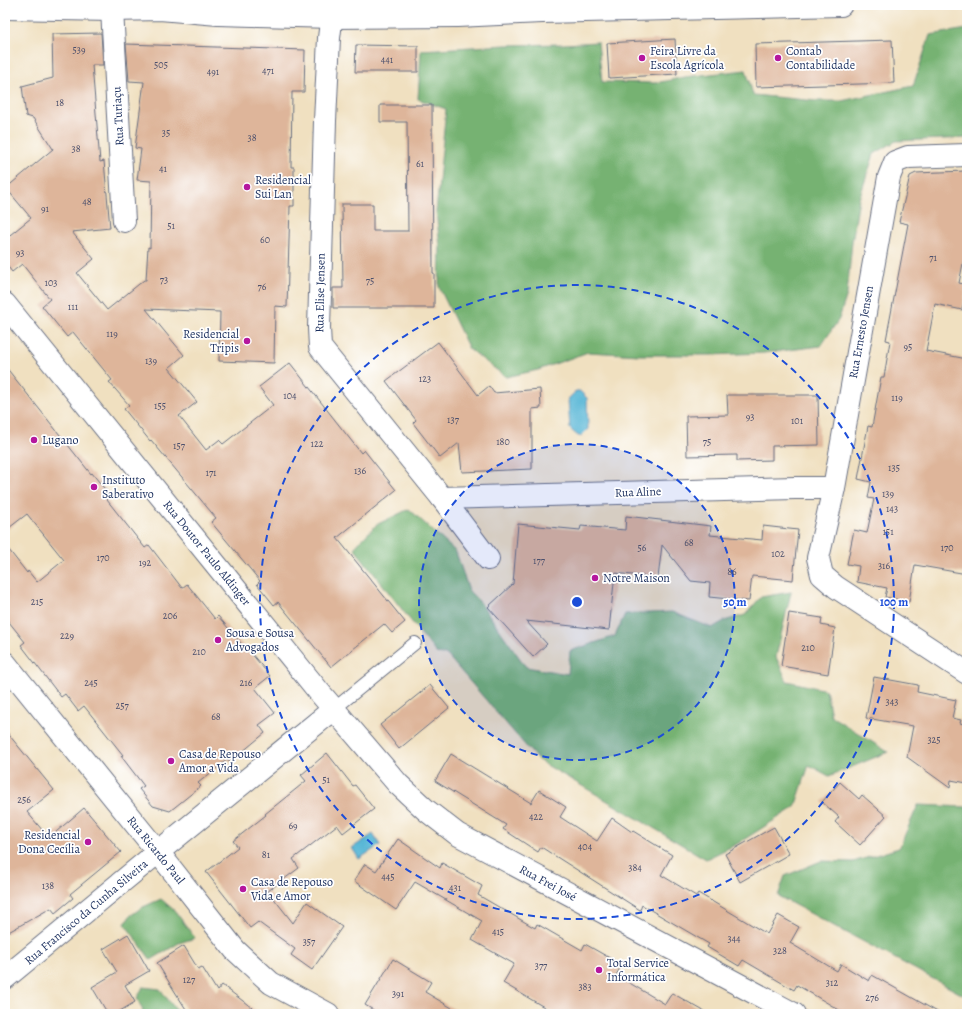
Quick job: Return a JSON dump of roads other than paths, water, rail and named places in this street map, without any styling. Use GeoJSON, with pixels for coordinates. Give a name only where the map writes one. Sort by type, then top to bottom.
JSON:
{"type":"FeatureCollection","features":[{"type":"Feature","properties":{"kind":"street"},"geometry":{"type":"LineString","coordinates":[[5,8],[112,10],[160,9],[218,14],[333,11],[457,16],[542,12],[581,8],[841,5]]}},
{"type":"Feature","properties":{"kind":"street","name":"Rua Turiaçu"},"geometry":{"type":"LineString","coordinates":[[112,10],[124,221]]}},
{"type":"Feature","properties":{"kind":"street","name":"Rua Elise Jensen"},"geometry":{"type":"LineString","coordinates":[[333,11],[329,38],[325,128],[319,328],[320,347],[442,498],[488,559]]}},
{"type":"Feature","properties":{"kind":"street","name":"Rua Ernesto Jensen"},"geometry":{"type":"LineString","coordinates":[[967,155],[908,157],[895,162],[889,177],[834,488],[818,558],[822,575],[836,587],[967,673]]}},
{"type":"Feature","properties":{"kind":"street","name":"Rua Doutor Paulo Aldinger"},"geometry":{"type":"LineString","coordinates":[[5,304],[334,709]]}},
{"type":"Feature","properties":{"kind":"street","name":"Rua Aline"},"geometry":{"type":"LineString","coordinates":[[442,498],[779,488],[834,488]]}},
{"type":"Feature","properties":{"kind":"street","name":"Rua Ricardo Paul"},"geometry":{"type":"LineString","coordinates":[[5,663],[235,950],[271,983],[328,1014]]}},
{"type":"Feature","properties":{"kind":"street","name":"Rua Francisco da Cunha Silveira"},"geometry":{"type":"LineString","coordinates":[[5,978],[334,709]]}},
{"type":"Feature","properties":{"kind":"street","name":"Rua Frei José"},"geometry":{"type":"LineString","coordinates":[[334,709],[398,784],[426,810],[457,834],[794,1014]]}},
{"type":"Feature","properties":{"kind":"lane"},"geometry":{"type":"LineString","coordinates":[[334,709],[415,643]]}},
{"type":"Feature","properties":{"kind":"water"},"geometry":{"type":"Polygon","coordinates":[[[576,391],[580,391],[587,398],[588,429],[581,436],[578,436],[570,429],[568,399],[576,391]]]}},
{"type":"Feature","properties":{"kind":"water"},"geometry":{"type":"Polygon","coordinates":[[[373,834],[380,845],[359,859],[352,848],[373,834]]]}},
{"type":"Feature","properties":{"kind":"place","name":"Feira Livre da Escola Agrícola"},"geometry":{"type":"Point","coordinates":[642,58]}},
{"type":"Feature","properties":{"kind":"place","name":"Contab Contabilidade"},"geometry":{"type":"Point","coordinates":[778,58]}},
{"type":"Feature","properties":{"kind":"place","name":"Residencial Sui Lan"},"geometry":{"type":"Point","coordinates":[247,187]}},
{"type":"Feature","properties":{"kind":"place","name":"Residencial Tripis"},"geometry":{"type":"Point","coordinates":[247,341]}},
{"type":"Feature","properties":{"kind":"place","name":"Lugano"},"geometry":{"type":"Point","coordinates":[34,440]}},
{"type":"Feature","properties":{"kind":"place","name":"Instituto Saberativo"},"geometry":{"type":"Point","coordinates":[94,487]}},
{"type":"Feature","properties":{"kind":"place","name":"Notre Maison"},"geometry":{"type":"Point","coordinates":[595,578]}},
{"type":"Feature","properties":{"kind":"place","name":"Sousa e Sousa Advogados"},"geometry":{"type":"Point","coordinates":[218,640]}},
{"type":"Feature","properties":{"kind":"place","name":"Casa de Repouso Amor a Vida"},"geometry":{"type":"Point","coordinates":[171,761]}},
{"type":"Feature","properties":{"kind":"place","name":"Residencial Dona Cecília"},"geometry":{"type":"Point","coordinates":[88,842]}},
{"type":"Feature","properties":{"kind":"place","name":"Casa de Repouso Vida e Amor"},"geometry":{"type":"Point","coordinates":[243,889]}},
{"type":"Feature","properties":{"kind":"place","name":"Total Service Informática"},"geometry":{"type":"Point","coordinates":[599,970]}}]}
